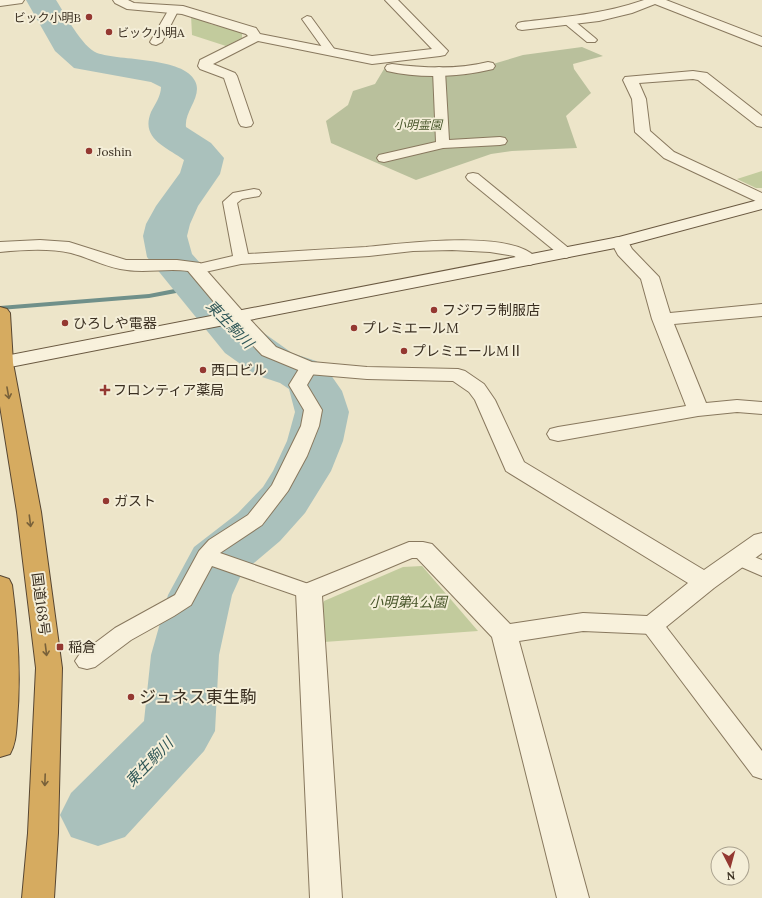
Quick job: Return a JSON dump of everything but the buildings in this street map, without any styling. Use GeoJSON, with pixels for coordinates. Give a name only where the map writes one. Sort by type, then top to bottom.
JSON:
{"type":"FeatureCollection","features":[{"type":"Feature","properties":{"kind":"highway","name":"国道168号"},"geometry":{"type":"LineString","coordinates":[[0,312],[1,363],[29,512],[49,668],[43,833],[38,898]]}},
{"type":"Feature","properties":{"kind":"highway"},"geometry":{"type":"LineString","coordinates":[[0,585],[5,632],[0,746]]}},
{"type":"Feature","properties":{"kind":"street"},"geometry":{"type":"LineString","coordinates":[[0,2],[18,0]]}},
{"type":"Feature","properties":{"kind":"street"},"geometry":{"type":"LineString","coordinates":[[118,0],[131,6],[183,10],[250,31],[256,37],[372,60],[381,65],[394,68],[439,71],[488,66]]}},
{"type":"Feature","properties":{"kind":"street"},"geometry":{"type":"LineString","coordinates":[[372,60],[441,51],[391,0]]}},
{"type":"Feature","properties":{"kind":"street"},"geometry":{"type":"LineString","coordinates":[[525,29],[599,17],[628,10],[656,0],[761,41]]}},
{"type":"Feature","properties":{"kind":"street"},"geometry":{"type":"LineString","coordinates":[[668,5],[691,0]]}},
{"type":"Feature","properties":{"kind":"street"},"geometry":{"type":"LineString","coordinates":[[246,123],[230,76],[205,66],[205,64],[256,37]]}},
{"type":"Feature","properties":{"kind":"street"},"geometry":{"type":"LineString","coordinates":[[762,123],[702,76],[694,75],[630,80],[639,99],[643,132],[669,155],[762,199]]}},
{"type":"Feature","properties":{"kind":"street"},"geometry":{"type":"LineString","coordinates":[[1,363],[620,242],[762,204]]}},
{"type":"Feature","properties":{"kind":"street"},"geometry":{"type":"LineString","coordinates":[[620,242],[624,251],[650,277],[662,319],[698,410]]}},
{"type":"Feature","properties":{"kind":"street"},"geometry":{"type":"LineString","coordinates":[[0,247],[49,244],[80,250],[113,263],[129,265],[182,266],[237,317],[269,351],[308,368],[367,373],[458,375],[477,388],[485,400],[514,466],[705,582]]}},
{"type":"Feature","properties":{"kind":"street"},"geometry":{"type":"LineString","coordinates":[[662,319],[762,310]]}},
{"type":"Feature","properties":{"kind":"street"},"geometry":{"type":"LineString","coordinates":[[558,434],[698,410],[737,406],[762,408]]}},
{"type":"Feature","properties":{"kind":"street"},"geometry":{"type":"LineString","coordinates":[[504,634],[583,622],[652,625],[705,582],[762,540]]}},
{"type":"Feature","properties":{"kind":"street"},"geometry":{"type":"LineString","coordinates":[[326,898],[309,592],[409,550],[423,550],[504,634],[573,898]]}},
{"type":"Feature","properties":{"kind":"lane"},"geometry":{"type":"LineString","coordinates":[[156,42],[174,9]]}},
{"type":"Feature","properties":{"kind":"lane"},"geometry":{"type":"LineString","coordinates":[[307,19],[331,52]]}},
{"type":"Feature","properties":{"kind":"lane"},"geometry":{"type":"LineString","coordinates":[[568,21],[591,40]]}},
{"type":"Feature","properties":{"kind":"lane"},"geometry":{"type":"LineString","coordinates":[[439,71],[443,144]]}},
{"type":"Feature","properties":{"kind":"lane"},"geometry":{"type":"LineString","coordinates":[[384,158],[443,144],[500,141]]}},
{"type":"Feature","properties":{"kind":"lane"},"geometry":{"type":"LineString","coordinates":[[473,177],[566,253]]}},
{"type":"Feature","properties":{"kind":"lane"},"geometry":{"type":"LineString","coordinates":[[241,259],[230,202],[238,196],[254,193]]}},
{"type":"Feature","properties":{"kind":"lane"},"geometry":{"type":"LineString","coordinates":[[182,266],[241,259],[369,251],[412,246],[452,245],[490,247],[519,252],[530,260]]}},
{"type":"Feature","properties":{"kind":"lane"},"geometry":{"type":"LineString","coordinates":[[87,661],[123,634],[183,600],[206,556],[216,545],[255,520],[280,487],[297,456],[310,426],[313,410],[298,385],[308,368]]}},
{"type":"Feature","properties":{"kind":"lane"},"geometry":{"type":"LineString","coordinates":[[206,556],[309,592]]}},
{"type":"Feature","properties":{"kind":"lane"},"geometry":{"type":"LineString","coordinates":[[739,558],[762,569]]}},
{"type":"Feature","properties":{"kind":"lane"},"geometry":{"type":"LineString","coordinates":[[652,625],[762,768]]}},
{"type":"Feature","properties":{"kind":"green space"},"geometry":{"type":"Polygon","coordinates":[[[191,15],[206,20],[210,24],[242,32],[242,38],[226,46],[192,35],[191,15]]]}},
{"type":"Feature","properties":{"kind":"green space","name":"小明霊園"},"geometry":{"type":"Polygon","coordinates":[[[582,47],[603,56],[573,64],[574,69],[591,93],[566,116],[577,148],[512,151],[491,154],[416,180],[331,143],[326,121],[348,105],[353,91],[375,84],[384,69],[396,71],[445,73],[493,64],[523,55],[582,47]]]}},
{"type":"Feature","properties":{"kind":"green space"},"geometry":{"type":"Polygon","coordinates":[[[762,171],[762,188],[756,188],[737,179],[762,171]]]}},
{"type":"Feature","properties":{"kind":"green space","name":"小明第4公園"},"geometry":{"type":"Polygon","coordinates":[[[422,566],[478,631],[324,642],[317,619],[324,601],[403,567],[422,566]]]}},
{"type":"Feature","properties":{"kind":"waterway","name":"東生駒川"},"geometry":{"type":"LineString","coordinates":[[41,0],[67,44],[86,61],[160,73],[178,81],[178,94],[168,119],[167,126],[169,133],[197,151],[204,158],[200,174],[177,206],[168,224],[165,236],[170,257],[243,342],[274,364],[298,372],[308,379],[316,391],[322,412],[315,441],[302,471],[284,500],[259,527],[216,562],[200,595],[185,655],[179,731],[98,815]]}},
{"type":"Feature","properties":{"kind":"waterway"},"geometry":{"type":"LineString","coordinates":[[0,308],[149,296],[195,287]]}},
{"type":"Feature","properties":{"kind":"place","name":"ビック小明B"},"geometry":{"type":"Point","coordinates":[89,17]}},
{"type":"Feature","properties":{"kind":"place","name":"ビック小明A"},"geometry":{"type":"Point","coordinates":[109,32]}},
{"type":"Feature","properties":{"kind":"place","name":"Joshin"},"geometry":{"type":"Point","coordinates":[89,151]}},
{"type":"Feature","properties":{"kind":"place","name":"フジワラ制服店"},"geometry":{"type":"Point","coordinates":[434,310]}},
{"type":"Feature","properties":{"kind":"place","name":"ひろしや電器"},"geometry":{"type":"Point","coordinates":[65,323]}},
{"type":"Feature","properties":{"kind":"place","name":"プレミエールM"},"geometry":{"type":"Point","coordinates":[354,328]}},
{"type":"Feature","properties":{"kind":"place","name":"プレミエールMⅡ"},"geometry":{"type":"Point","coordinates":[404,351]}},
{"type":"Feature","properties":{"kind":"place","name":"西口ビル"},"geometry":{"type":"Point","coordinates":[203,370]}},
{"type":"Feature","properties":{"kind":"place","name":"フロンティア薬局"},"geometry":{"type":"Point","coordinates":[105,390]}},
{"type":"Feature","properties":{"kind":"place","name":"ガスト"},"geometry":{"type":"Point","coordinates":[106,501]}},
{"type":"Feature","properties":{"kind":"place","name":"稲倉"},"geometry":{"type":"Point","coordinates":[60,647]}},
{"type":"Feature","properties":{"kind":"place","name":"ジュネス東生駒"},"geometry":{"type":"Point","coordinates":[131,697]}}]}
